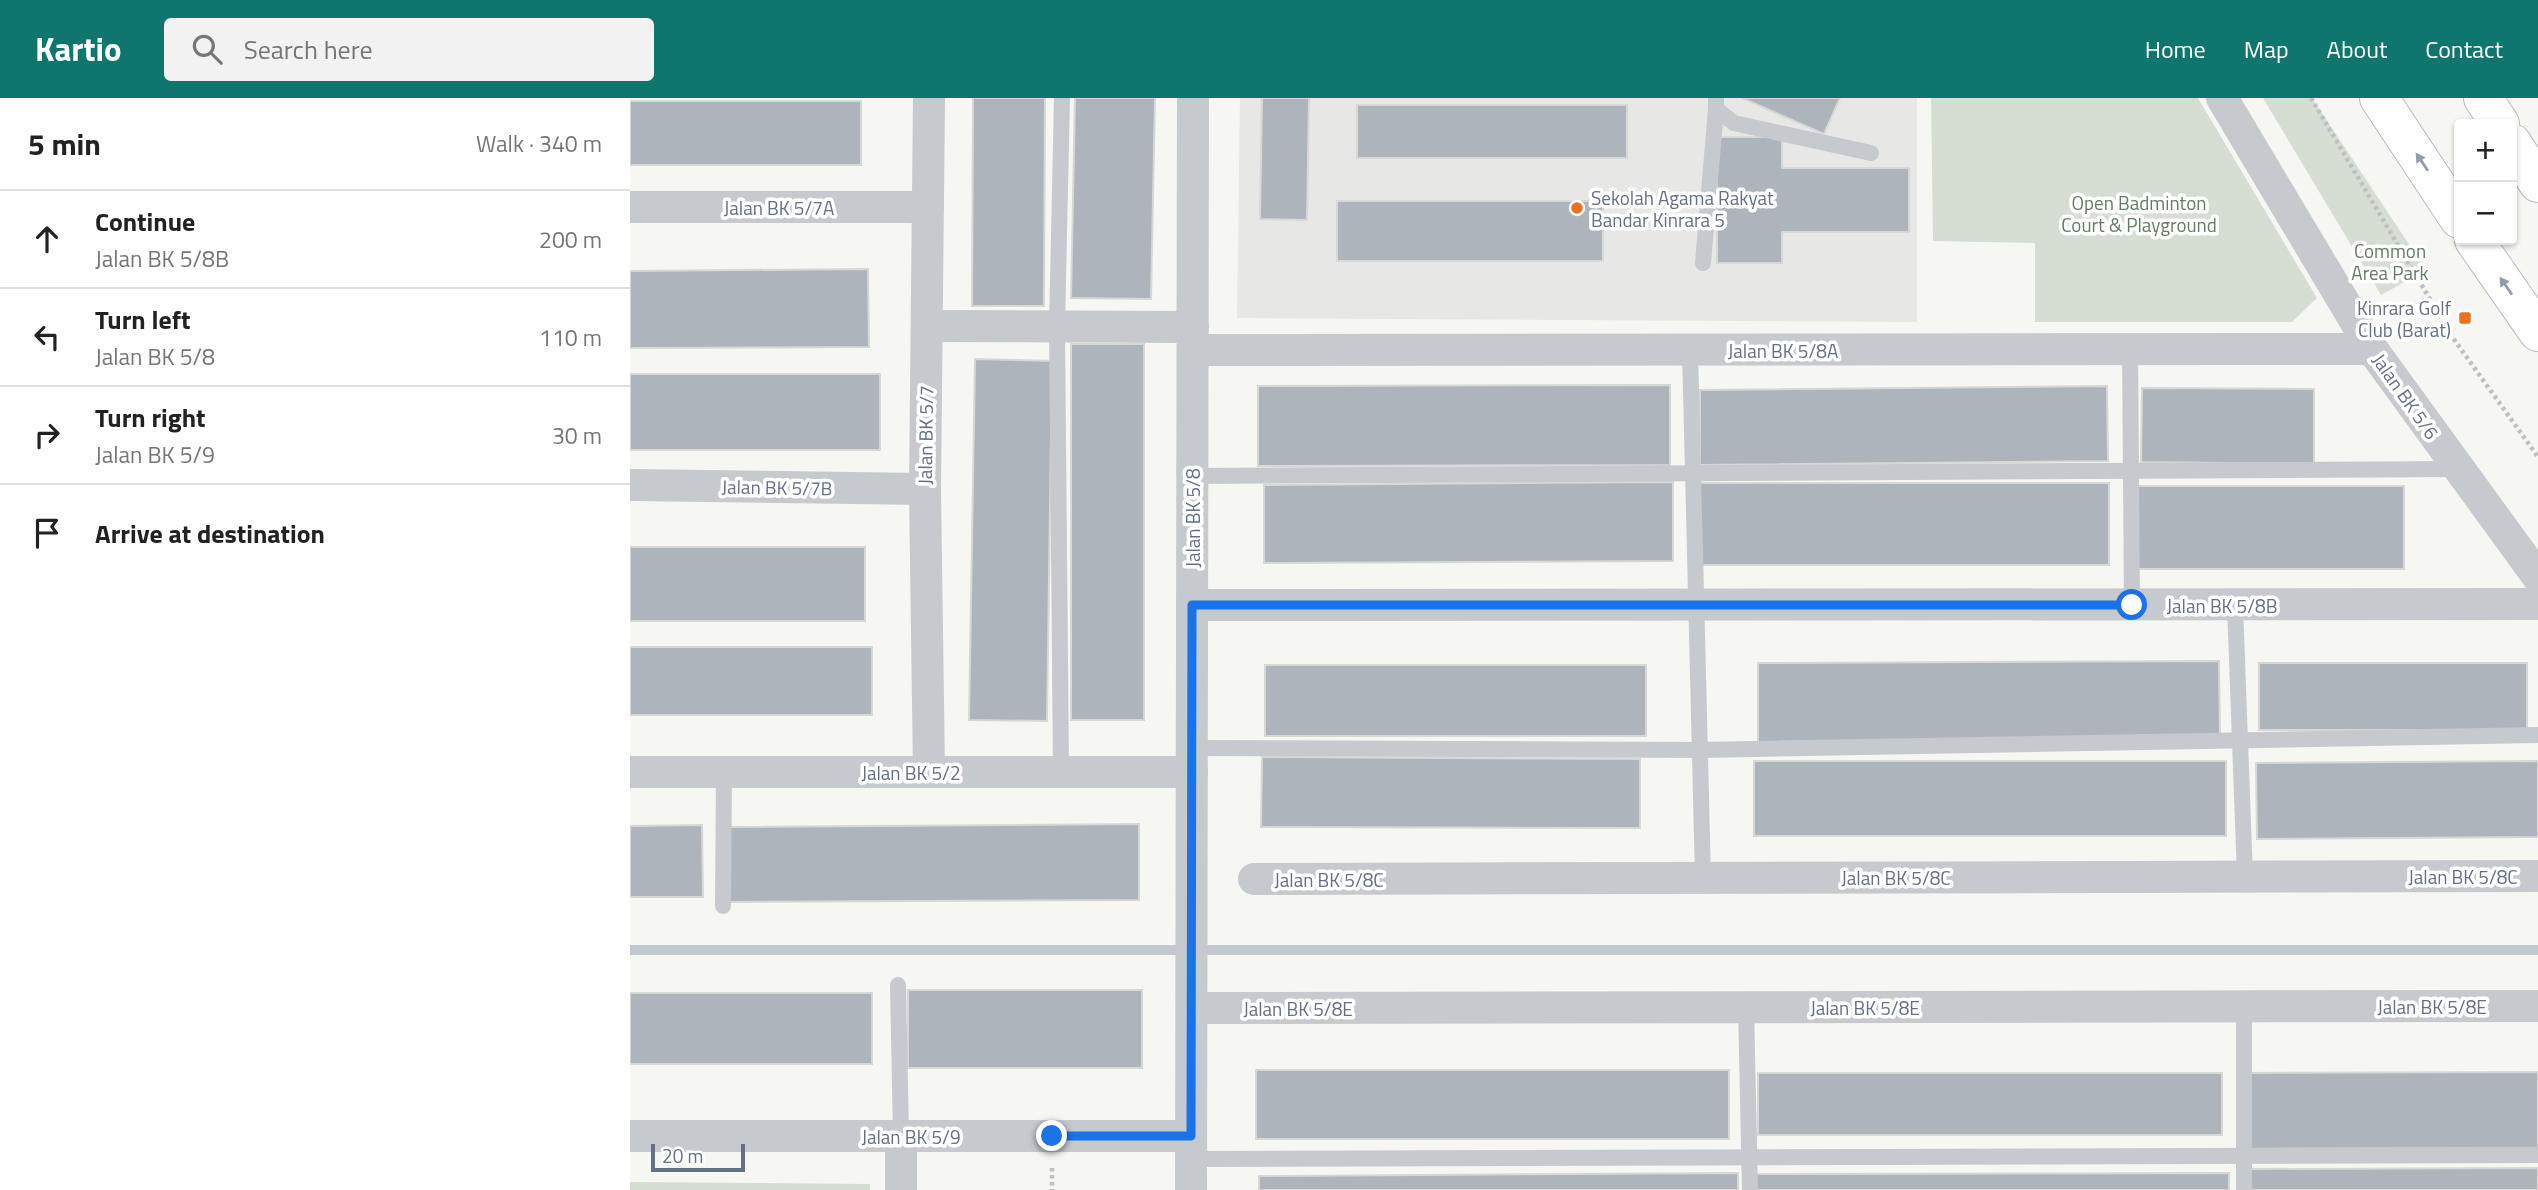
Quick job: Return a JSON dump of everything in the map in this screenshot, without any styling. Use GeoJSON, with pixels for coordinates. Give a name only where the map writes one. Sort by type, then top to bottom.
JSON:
{"type":"FeatureCollection","features":[{"type":"Feature","properties":{"kind":"main road"},"geometry":{"type":"LineString","coordinates":[[2379,98],[2454,211]]}},
{"type":"Feature","properties":{"kind":"main road"},"geometry":{"type":"LineString","coordinates":[[2483,98],[2497,119]]}},
{"type":"Feature","properties":{"kind":"main road"},"geometry":{"type":"LineString","coordinates":[[2517,151],[2538,183]]}},
{"type":"Feature","properties":{"kind":"main road"},"geometry":{"type":"LineString","coordinates":[[2477,245],[2538,332]]}},
{"type":"Feature","properties":{"kind":"street","name":"Jalan BK 5/7"},"geometry":{"type":"LineString","coordinates":[[929,98],[925,489],[929,772]]}},
{"type":"Feature","properties":{"kind":"street","name":"Jalan BK 5/8"},"geometry":{"type":"LineString","coordinates":[[1191,1190],[1193,98]]}},
{"type":"Feature","properties":{"kind":"street","name":"Jalan BK 5/6"},"geometry":{"type":"LineString","coordinates":[[2222,98],[2372,349],[2538,577]]}},
{"type":"Feature","properties":{"kind":"street","name":"Jalan BK 5/7A"},"geometry":{"type":"LineString","coordinates":[[630,207],[928,207]]}},
{"type":"Feature","properties":{"kind":"street","name":"Jalan BK 5/8A"},"geometry":{"type":"LineString","coordinates":[[927,326],[1056,327],[1193,339],[1690,350],[2372,349]]}},
{"type":"Feature","properties":{"kind":"street","name":"Jalan BK 5/7B"},"geometry":{"type":"LineString","coordinates":[[630,485],[925,489]]}},
{"type":"Feature","properties":{"kind":"street","name":"Jalan BK 5/8B"},"geometry":{"type":"LineString","coordinates":[[1192,605],[2538,604]]}},
{"type":"Feature","properties":{"kind":"street","name":"Jalan BK 5/2"},"geometry":{"type":"LineString","coordinates":[[630,772],[1061,772],[1192,760]]}},
{"type":"Feature","properties":{"kind":"street","name":"Jalan BK 5/8C"},"geometry":{"type":"LineString","coordinates":[[1254,879],[2538,876]]}},
{"type":"Feature","properties":{"kind":"street","name":"Jalan BK 5/8E"},"geometry":{"type":"LineString","coordinates":[[1192,1008],[2538,1006]]}},
{"type":"Feature","properties":{"kind":"street","name":"Jalan BK 5/9"},"geometry":{"type":"LineString","coordinates":[[630,1136],[901,1136],[1191,1148]]}},
{"type":"Feature","properties":{"kind":"street"},"geometry":{"type":"LineString","coordinates":[[901,1136],[901,1190]]}},
{"type":"Feature","properties":{"kind":"lane"},"geometry":{"type":"LineString","coordinates":[[1061,772],[1056,327],[1062,98]]}},
{"type":"Feature","properties":{"kind":"lane"},"geometry":{"type":"LineString","coordinates":[[1716,104],[1734,124],[1871,153]]}},
{"type":"Feature","properties":{"kind":"lane"},"geometry":{"type":"LineString","coordinates":[[1703,263],[1716,104]]}},
{"type":"Feature","properties":{"kind":"lane"},"geometry":{"type":"LineString","coordinates":[[1690,350],[1703,878]]}},
{"type":"Feature","properties":{"kind":"lane"},"geometry":{"type":"LineString","coordinates":[[2130,350],[2132,605]]}},
{"type":"Feature","properties":{"kind":"lane"},"geometry":{"type":"LineString","coordinates":[[1192,477],[2458,469]]}},
{"type":"Feature","properties":{"kind":"lane"},"geometry":{"type":"LineString","coordinates":[[2235,605],[2245,877]]}},
{"type":"Feature","properties":{"kind":"lane"},"geometry":{"type":"LineString","coordinates":[[1192,760],[2538,735]]}},
{"type":"Feature","properties":{"kind":"lane"},"geometry":{"type":"LineString","coordinates":[[723,906],[724,772]]}},
{"type":"Feature","properties":{"kind":"lane"},"geometry":{"type":"LineString","coordinates":[[898,985],[901,1136]]}},
{"type":"Feature","properties":{"kind":"lane"},"geometry":{"type":"LineString","coordinates":[[2244,1006],[2244,1190]]}},
{"type":"Feature","properties":{"kind":"lane"},"geometry":{"type":"LineString","coordinates":[[1746,1007],[1750,1190]]}},
{"type":"Feature","properties":{"kind":"lane"},"geometry":{"type":"LineString","coordinates":[[1191,1148],[1749,1159],[2538,1155]]}},
{"type":"Feature","properties":{"kind":"path"},"geometry":{"type":"LineString","coordinates":[[2311,98],[2453,338],[2538,457]]}},
{"type":"Feature","properties":{"kind":"shaded area","name":"Sekolah Agama Rakyat Bandar Kinrara 5"},"geometry":{"type":"Polygon","coordinates":[[[1240,98],[1917,98],[1917,322],[1237,318],[1240,98]]]}},
{"type":"Feature","properties":{"kind":"green space","name":"Open Badminton Court & Playground"},"geometry":{"type":"Polygon","coordinates":[[[1931,98],[2198,98],[2317,298],[2292,322],[2035,322],[2035,243],[1933,241],[1931,98]]]}},
{"type":"Feature","properties":{"kind":"green space","name":"Common Area Park"},"geometry":{"type":"Polygon","coordinates":[[[2263,98],[2312,98],[2426,270],[2381,295],[2263,98]]]}},
{"type":"Feature","properties":{"kind":"green space"},"geometry":{"type":"Polygon","coordinates":[[[630,1182],[870,1184],[870,1190],[630,1190],[630,1182]]]}},
{"type":"Feature","properties":{"kind":"building"},"geometry":{"type":"Polygon","coordinates":[[[973,98],[1045,98],[1044,306],[972,306],[973,98]]]}},
{"type":"Feature","properties":{"kind":"building"},"geometry":{"type":"Polygon","coordinates":[[[1075,98],[1155,98],[1151,299],[1071,298],[1075,98]]]}},
{"type":"Feature","properties":{"kind":"building"},"geometry":{"type":"Polygon","coordinates":[[[1262,98],[1309,98],[1307,220],[1260,219],[1262,98]]]}},
{"type":"Feature","properties":{"kind":"building"},"geometry":{"type":"Polygon","coordinates":[[[1742,98],[1840,98],[1824,134],[1742,98]]]}},
{"type":"Feature","properties":{"kind":"building"},"geometry":{"type":"Polygon","coordinates":[[[630,101],[861,101],[861,165],[630,165],[630,101]]]}},
{"type":"Feature","properties":{"kind":"building"},"geometry":{"type":"Polygon","coordinates":[[[1357,105],[1627,105],[1627,158],[1357,158],[1357,105]]]}},
{"type":"Feature","properties":{"kind":"building"},"geometry":{"type":"Polygon","coordinates":[[[1717,137],[1782,137],[1782,168],[1909,168],[1909,232],[1782,232],[1782,263],[1717,263],[1717,137]]]}},
{"type":"Feature","properties":{"kind":"building"},"geometry":{"type":"Polygon","coordinates":[[[1337,201],[1603,201],[1603,261],[1337,261],[1337,201]]]}},
{"type":"Feature","properties":{"kind":"building"},"geometry":{"type":"Polygon","coordinates":[[[868,269],[869,347],[630,348],[630,271],[868,269]]]}},
{"type":"Feature","properties":{"kind":"building"},"geometry":{"type":"Polygon","coordinates":[[[1071,344],[1144,344],[1144,720],[1071,720],[1071,344]]]}},
{"type":"Feature","properties":{"kind":"building"},"geometry":{"type":"Polygon","coordinates":[[[975,359],[1052,361],[1047,721],[969,720],[975,359]]]}},
{"type":"Feature","properties":{"kind":"building"},"geometry":{"type":"Polygon","coordinates":[[[630,374],[880,374],[880,450],[630,450],[630,374]]]}},
{"type":"Feature","properties":{"kind":"building"},"geometry":{"type":"Polygon","coordinates":[[[1670,385],[1670,465],[1258,466],[1258,386],[1670,385]]]}},
{"type":"Feature","properties":{"kind":"building"},"geometry":{"type":"Polygon","coordinates":[[[2107,386],[2108,461],[1700,465],[1700,390],[2107,386]]]}},
{"type":"Feature","properties":{"kind":"building"},"geometry":{"type":"Polygon","coordinates":[[[2142,388],[2314,389],[2314,464],[2141,462],[2142,388]]]}},
{"type":"Feature","properties":{"kind":"building"},"geometry":{"type":"Polygon","coordinates":[[[1673,482],[1673,561],[1264,563],[1264,485],[1673,482]]]}},
{"type":"Feature","properties":{"kind":"building"},"geometry":{"type":"Polygon","coordinates":[[[1695,483],[2109,483],[2109,565],[1695,565],[1695,483]]]}},
{"type":"Feature","properties":{"kind":"building"},"geometry":{"type":"Polygon","coordinates":[[[2136,486],[2404,486],[2404,569],[2136,569],[2136,486]]]}},
{"type":"Feature","properties":{"kind":"building"},"geometry":{"type":"Polygon","coordinates":[[[630,547],[865,547],[865,621],[630,621],[630,547]]]}},
{"type":"Feature","properties":{"kind":"building"},"geometry":{"type":"Polygon","coordinates":[[[630,647],[872,647],[872,715],[630,715],[630,647]]]}},
{"type":"Feature","properties":{"kind":"building"},"geometry":{"type":"Polygon","coordinates":[[[2219,661],[2220,739],[1758,742],[1758,663],[2219,661]]]}},
{"type":"Feature","properties":{"kind":"building"},"geometry":{"type":"Polygon","coordinates":[[[2259,663],[2527,663],[2527,730],[2259,730],[2259,663]]]}},
{"type":"Feature","properties":{"kind":"building"},"geometry":{"type":"Polygon","coordinates":[[[1265,665],[1646,665],[1646,736],[1265,736],[1265,665]]]}},
{"type":"Feature","properties":{"kind":"building"},"geometry":{"type":"Polygon","coordinates":[[[1262,757],[1640,759],[1640,828],[1261,827],[1262,757]]]}},
{"type":"Feature","properties":{"kind":"building"},"geometry":{"type":"Polygon","coordinates":[[[1754,761],[2226,761],[2226,836],[1754,836],[1754,761]]]}},
{"type":"Feature","properties":{"kind":"building"},"geometry":{"type":"Polygon","coordinates":[[[2538,761],[2538,837],[2257,839],[2256,763],[2538,761]]]}},
{"type":"Feature","properties":{"kind":"building"},"geometry":{"type":"Polygon","coordinates":[[[1139,824],[1139,900],[730,902],[729,827],[1139,824]]]}},
{"type":"Feature","properties":{"kind":"building"},"geometry":{"type":"Polygon","coordinates":[[[702,825],[703,897],[630,897],[630,826],[702,825]]]}},
{"type":"Feature","properties":{"kind":"building"},"geometry":{"type":"Polygon","coordinates":[[[908,990],[1142,990],[1142,1068],[908,1068],[908,990]]]}},
{"type":"Feature","properties":{"kind":"building"},"geometry":{"type":"Polygon","coordinates":[[[630,993],[872,993],[872,1064],[630,1064],[630,993]]]}},
{"type":"Feature","properties":{"kind":"building"},"geometry":{"type":"Polygon","coordinates":[[[1256,1070],[1729,1070],[1729,1139],[1256,1139],[1256,1070]]]}},
{"type":"Feature","properties":{"kind":"building"},"geometry":{"type":"Polygon","coordinates":[[[2538,1072],[2538,1148],[2249,1149],[2249,1073],[2538,1072]]]}},
{"type":"Feature","properties":{"kind":"building"},"geometry":{"type":"Polygon","coordinates":[[[1758,1073],[2222,1073],[2222,1135],[1758,1135],[1758,1073]]]}},
{"type":"Feature","properties":{"kind":"building"},"geometry":{"type":"Polygon","coordinates":[[[2538,1168],[2538,1190],[2251,1190],[2251,1169],[2538,1168]]]}},
{"type":"Feature","properties":{"kind":"building"},"geometry":{"type":"Polygon","coordinates":[[[1738,1173],[1738,1190],[1259,1190],[1259,1176],[1738,1173]]]}},
{"type":"Feature","properties":{"kind":"building"},"geometry":{"type":"Polygon","coordinates":[[[2229,1173],[2229,1190],[1755,1190],[1755,1174],[2229,1173]]]}},
{"type":"Feature","properties":{"kind":"waterway"},"geometry":{"type":"LineString","coordinates":[[630,950],[2538,950]]}},
{"type":"Feature","properties":{"kind":"place","name":"Sekolah Agama Rakyat Bandar Kinrara 5"},"geometry":{"type":"Point","coordinates":[1577,208]}},
{"type":"Feature","properties":{"kind":"place","name":"Kinrara Golf Club (Barat)"},"geometry":{"type":"Point","coordinates":[2465,318]}},
{"type":"Feature","properties":{"kind":"route"},"geometry":{"type":"LineString","coordinates":[[1052,1136],[1191,1136],[1192,605],[2132,605]]}}]}
